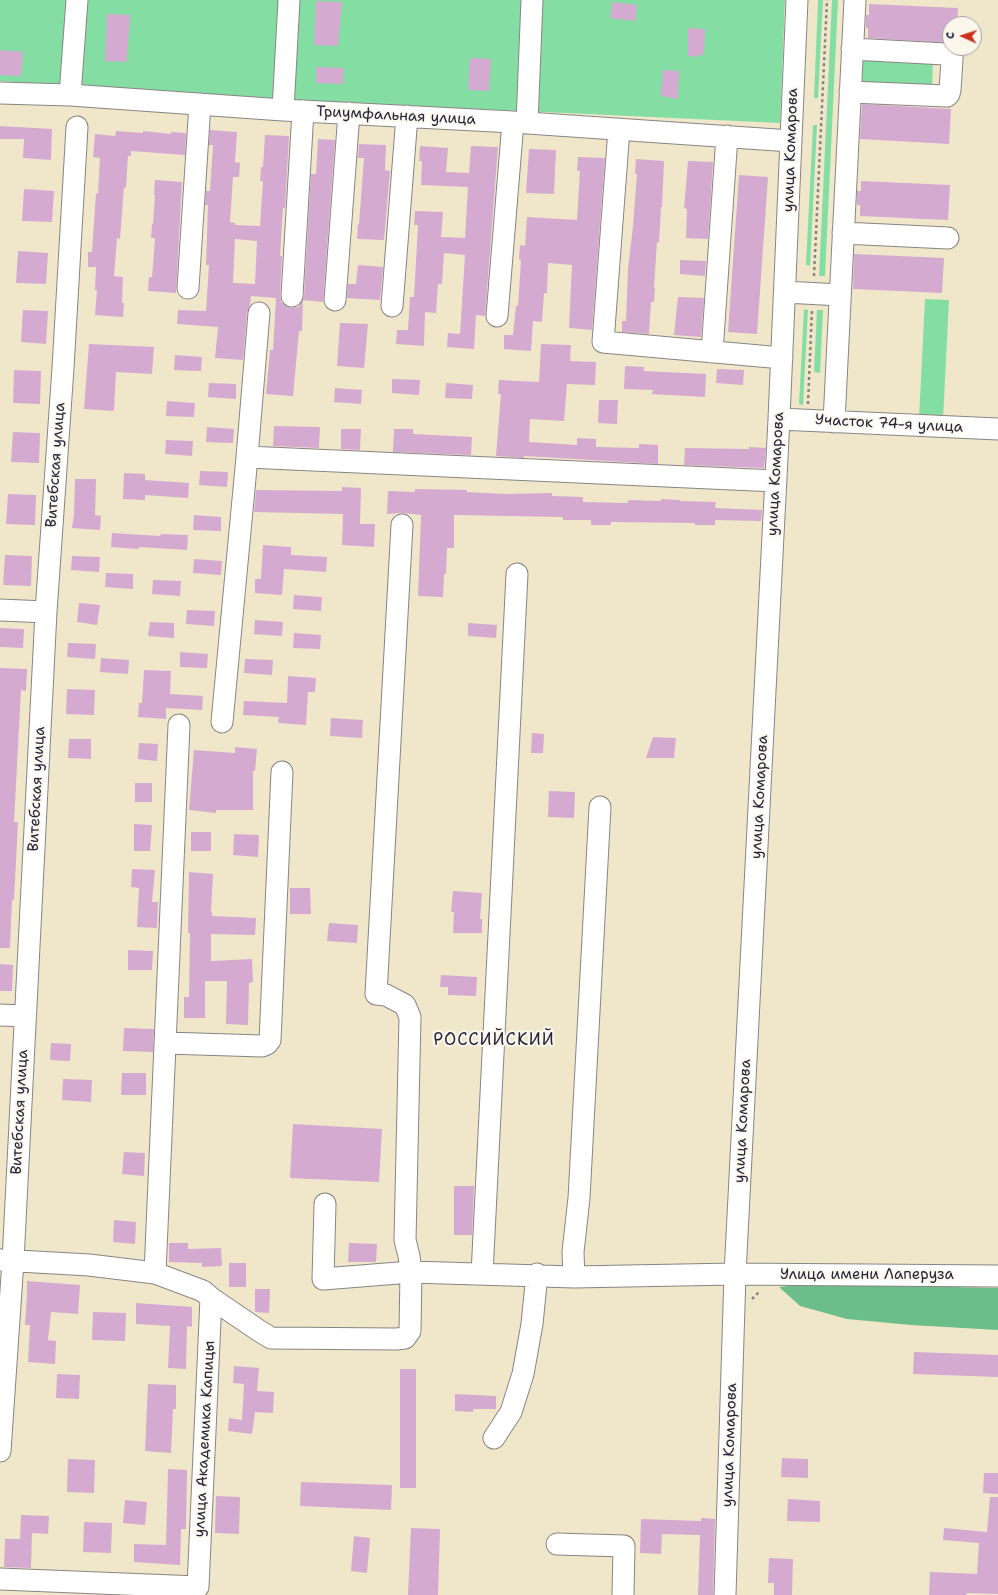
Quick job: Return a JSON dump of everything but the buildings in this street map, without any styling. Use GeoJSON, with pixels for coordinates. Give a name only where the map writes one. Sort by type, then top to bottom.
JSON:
{"type":"FeatureCollection","features":[{"type":"Feature","properties":{"kind":"street"},"geometry":{"type":"LineString","coordinates":[[70,95],[77,0]]}},
{"type":"Feature","properties":{"kind":"street"},"geometry":{"type":"LineString","coordinates":[[289,0],[293,110],[292,296]]}},
{"type":"Feature","properties":{"kind":"street"},"geometry":{"type":"LineString","coordinates":[[497,316],[520,122],[532,0]]}},
{"type":"Feature","properties":{"kind":"street","name":"улица Комарова"},"geometry":{"type":"LineString","coordinates":[[725,1595],[736,1274],[782,358],[797,0]]}},
{"type":"Feature","properties":{"kind":"street"},"geometry":{"type":"LineString","coordinates":[[834,422],[855,0]]}},
{"type":"Feature","properties":{"kind":"street"},"geometry":{"type":"LineString","coordinates":[[850,92],[947,96],[950,90],[952,60],[952,56],[946,54],[852,49]]}},
{"type":"Feature","properties":{"kind":"street","name":"Триумфальная улица"},"geometry":{"type":"LineString","coordinates":[[0,93],[70,95],[293,110],[520,122],[791,141]]}},
{"type":"Feature","properties":{"kind":"street"},"geometry":{"type":"LineString","coordinates":[[188,288],[200,104]]}},
{"type":"Feature","properties":{"kind":"street"},"geometry":{"type":"LineString","coordinates":[[335,300],[349,113]]}},
{"type":"Feature","properties":{"kind":"street"},"geometry":{"type":"LineString","coordinates":[[392,306],[407,116]]}},
{"type":"Feature","properties":{"kind":"street","name":"Витебская улица"},"geometry":{"type":"LineString","coordinates":[[0,1451],[6,1261],[24,1016],[46,612],[77,126]]}},
{"type":"Feature","properties":{"kind":"street"},"geometry":{"type":"LineString","coordinates":[[619,129],[603,342],[782,358]]}},
{"type":"Feature","properties":{"kind":"street"},"geometry":{"type":"LineString","coordinates":[[712,352],[727,136]]}},
{"type":"Feature","properties":{"kind":"street"},"geometry":{"type":"LineString","coordinates":[[843,233],[948,238]]}},
{"type":"Feature","properties":{"kind":"street"},"geometry":{"type":"LineString","coordinates":[[784,292],[840,295]]}},
{"type":"Feature","properties":{"kind":"street"},"geometry":{"type":"LineString","coordinates":[[222,722],[247,457],[258,313]]}},
{"type":"Feature","properties":{"kind":"street","name":"Участок 74-я улица"},"geometry":{"type":"LineString","coordinates":[[779,419],[998,429]]}},
{"type":"Feature","properties":{"kind":"street"},"geometry":{"type":"LineString","coordinates":[[247,457],[776,481]]}},
{"type":"Feature","properties":{"kind":"street"},"geometry":{"type":"LineString","coordinates":[[6,1261],[89,1265],[155,1273],[202,1291],[271,1338],[396,1339],[405,1338],[410,1331],[411,1272],[405,1240],[410,1017],[405,1005],[386,995],[376,994],[402,525]]}},
{"type":"Feature","properties":{"kind":"street"},"geometry":{"type":"LineString","coordinates":[[482,1274],[517,574]]}},
{"type":"Feature","properties":{"kind":"street"},"geometry":{"type":"LineString","coordinates":[[0,610],[46,612]]}},
{"type":"Feature","properties":{"kind":"street"},"geometry":{"type":"LineString","coordinates":[[155,1273],[179,725]]}},
{"type":"Feature","properties":{"kind":"street"},"geometry":{"type":"LineString","coordinates":[[166,1043],[262,1046],[267,1044],[270,1040],[282,772]]}},
{"type":"Feature","properties":{"kind":"street"},"geometry":{"type":"LineString","coordinates":[[574,1277],[573,1252],[579,1198],[600,807]]}},
{"type":"Feature","properties":{"kind":"street"},"geometry":{"type":"LineString","coordinates":[[0,1015],[24,1016]]}},
{"type":"Feature","properties":{"kind":"street","name":"Улица имени Лаперуза"},"geometry":{"type":"LineString","coordinates":[[325,1204],[323,1279],[411,1272],[537,1274],[574,1277],[736,1274],[998,1276]]}},
{"type":"Feature","properties":{"kind":"street"},"geometry":{"type":"LineString","coordinates":[[494,1438],[511,1412],[523,1374],[532,1324],[537,1274]]}},
{"type":"Feature","properties":{"kind":"street","name":"улица Академика Капицы"},"geometry":{"type":"LineString","coordinates":[[0,1579],[198,1587],[211,1298]]}},
{"type":"Feature","properties":{"kind":"street"},"geometry":{"type":"LineString","coordinates":[[557,1544],[624,1546],[623,1595]]}},
{"type":"Feature","properties":{"kind":"path"},"geometry":{"type":"LineString","coordinates":[[814,279],[827,0]]}},
{"type":"Feature","properties":{"kind":"path"},"geometry":{"type":"LineString","coordinates":[[808,405],[812,308]]}},
{"type":"Feature","properties":{"kind":"path"},"geometry":{"type":"LineString","coordinates":[[750,1304],[756,1294],[765,1288]]}},
{"type":"Feature","properties":{"kind":"green space"},"geometry":{"type":"Polygon","coordinates":[[[0,0],[785,0],[780,123],[264,99],[0,81],[0,0]]]}},
{"type":"Feature","properties":{"kind":"green space"},"geometry":{"type":"Polygon","coordinates":[[[818,0],[823,0],[818,98],[814,98],[818,0]]]}},
{"type":"Feature","properties":{"kind":"green space"},"geometry":{"type":"Polygon","coordinates":[[[832,0],[838,0],[825,276],[819,276],[832,0]]]}},
{"type":"Feature","properties":{"kind":"green space"},"geometry":{"type":"Polygon","coordinates":[[[862,54],[933,58],[932,93],[860,89],[862,54]]]}},
{"type":"Feature","properties":{"kind":"green space"},"geometry":{"type":"Polygon","coordinates":[[[813,125],[817,125],[810,266],[806,265],[813,125]]]}},
{"type":"Feature","properties":{"kind":"green space"},"geometry":{"type":"Polygon","coordinates":[[[925,299],[949,300],[943,420],[919,418],[925,299]]]}},
{"type":"Feature","properties":{"kind":"green space"},"geometry":{"type":"Polygon","coordinates":[[[804,309],[808,310],[803,405],[799,404],[804,309]]]}},
{"type":"Feature","properties":{"kind":"green space"},"geometry":{"type":"Polygon","coordinates":[[[817,310],[823,310],[820,373],[814,372],[817,310]]]}},
{"type":"Feature","properties":{"kind":"green space"},"geometry":{"type":"Polygon","coordinates":[[[807,1284],[998,1288],[998,1330],[911,1325],[847,1319],[800,1306],[779,1287],[807,1284]]]}},
{"type":"Feature","properties":{"kind":"district","name":"РОССИЙСКИЙ"},"geometry":{"type":"Point","coordinates":[494,1041]}}]}
